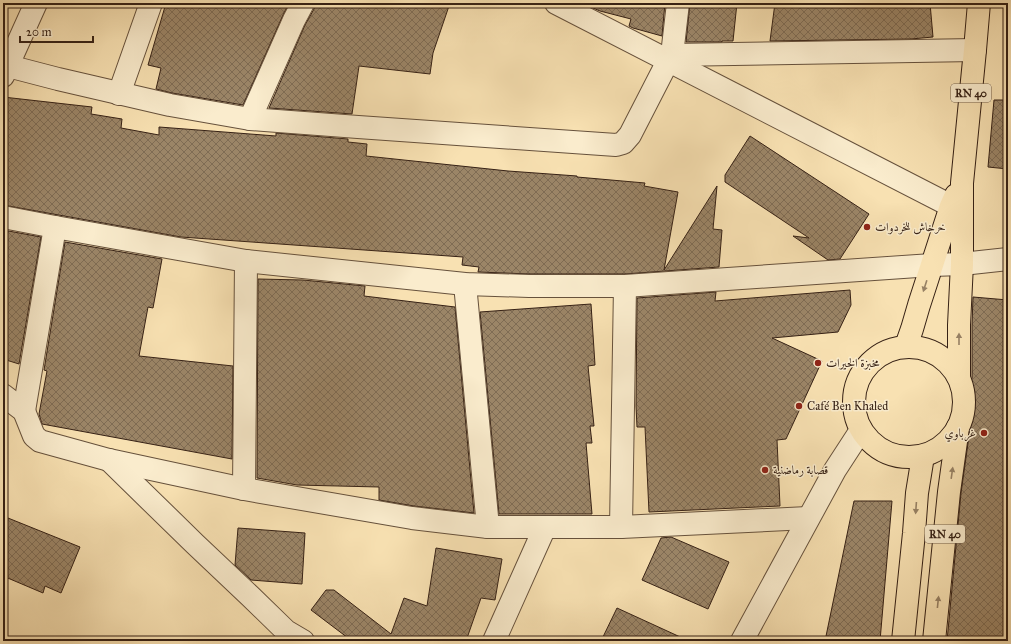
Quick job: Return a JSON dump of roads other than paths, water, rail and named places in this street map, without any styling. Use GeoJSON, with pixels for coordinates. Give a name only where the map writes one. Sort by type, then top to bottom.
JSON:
{"type":"FeatureCollection","features":[{"type":"Feature","properties":{"kind":"main road","name":"RN 40"},"geometry":{"type":"LineString","coordinates":[[906,346],[932,265],[956,209],[962,183],[979,3]]}},
{"type":"Feature","properties":{"kind":"main road","name":"RN 40"},"geometry":{"type":"LineString","coordinates":[[956,209],[962,264],[959,324],[959,378]]}},
{"type":"Feature","properties":{"kind":"main road"},"geometry":{"type":"LineString","coordinates":[[906,346],[922,348],[937,354],[950,364],[959,378],[964,394],[963,411],[958,427],[949,440],[937,450],[922,456],[907,457],[892,455],[879,449],[861,430],[854,412],[854,393],[860,375],[872,360],[887,350],[906,346]]}},
{"type":"Feature","properties":{"kind":"main road","name":"RN 40"},"geometry":{"type":"LineString","coordinates":[[934,641],[949,492],[958,427]]}},
{"type":"Feature","properties":{"kind":"main road","name":"RN 40"},"geometry":{"type":"LineString","coordinates":[[903,641],[922,456]]}},
{"type":"Feature","properties":{"kind":"street"},"geometry":{"type":"LineString","coordinates":[[36,3],[5,71],[170,105],[250,119],[358,128],[616,145],[623,143],[630,135],[670,58],[678,3]]}},
{"type":"Feature","properties":{"kind":"street"},"geometry":{"type":"LineString","coordinates":[[119,94],[151,3]]}},
{"type":"Feature","properties":{"kind":"street"},"geometry":{"type":"LineString","coordinates":[[250,119],[303,3]]}},
{"type":"Feature","properties":{"kind":"street"},"geometry":{"type":"LineString","coordinates":[[556,3],[670,58],[956,209]]}},
{"type":"Feature","properties":{"kind":"street"},"geometry":{"type":"LineString","coordinates":[[670,58],[975,50]]}},
{"type":"Feature","properties":{"kind":"street"},"geometry":{"type":"LineString","coordinates":[[3,217],[246,261],[465,284],[625,286],[962,264],[1008,259]]}},
{"type":"Feature","properties":{"kind":"street"},"geometry":{"type":"LineString","coordinates":[[24,411],[55,227]]}},
{"type":"Feature","properties":{"kind":"street"},"geometry":{"type":"LineString","coordinates":[[244,489],[246,261]]}},
{"type":"Feature","properties":{"kind":"street"},"geometry":{"type":"LineString","coordinates":[[465,284],[488,527]]}},
{"type":"Feature","properties":{"kind":"street"},"geometry":{"type":"LineString","coordinates":[[621,527],[625,286]]}},
{"type":"Feature","properties":{"kind":"street"},"geometry":{"type":"LineString","coordinates":[[3,395],[24,411],[34,436],[40,441],[108,460],[244,489],[412,518],[488,527],[621,527],[808,518]]}},
{"type":"Feature","properties":{"kind":"street"},"geometry":{"type":"LineString","coordinates":[[742,641],[835,470],[861,430]]}},
{"type":"Feature","properties":{"kind":"street"},"geometry":{"type":"LineString","coordinates":[[108,460],[286,631],[303,641]]}},
{"type":"Feature","properties":{"kind":"street"},"geometry":{"type":"LineString","coordinates":[[494,641],[545,527]]}},
{"type":"Feature","properties":{"kind":"place","name":"خرخاش للخردوات"},"geometry":{"type":"Point","coordinates":[867,227]}},
{"type":"Feature","properties":{"kind":"place","name":"مخبزة الخيرات"},"geometry":{"type":"Point","coordinates":[818,363]}},
{"type":"Feature","properties":{"kind":"place","name":"Café Ben Khaled"},"geometry":{"type":"Point","coordinates":[799,406]}},
{"type":"Feature","properties":{"kind":"place","name":"غرباوي"},"geometry":{"type":"Point","coordinates":[984,433]}},
{"type":"Feature","properties":{"kind":"place","name":"قصابة رماضنية"},"geometry":{"type":"Point","coordinates":[765,470]}}]}
